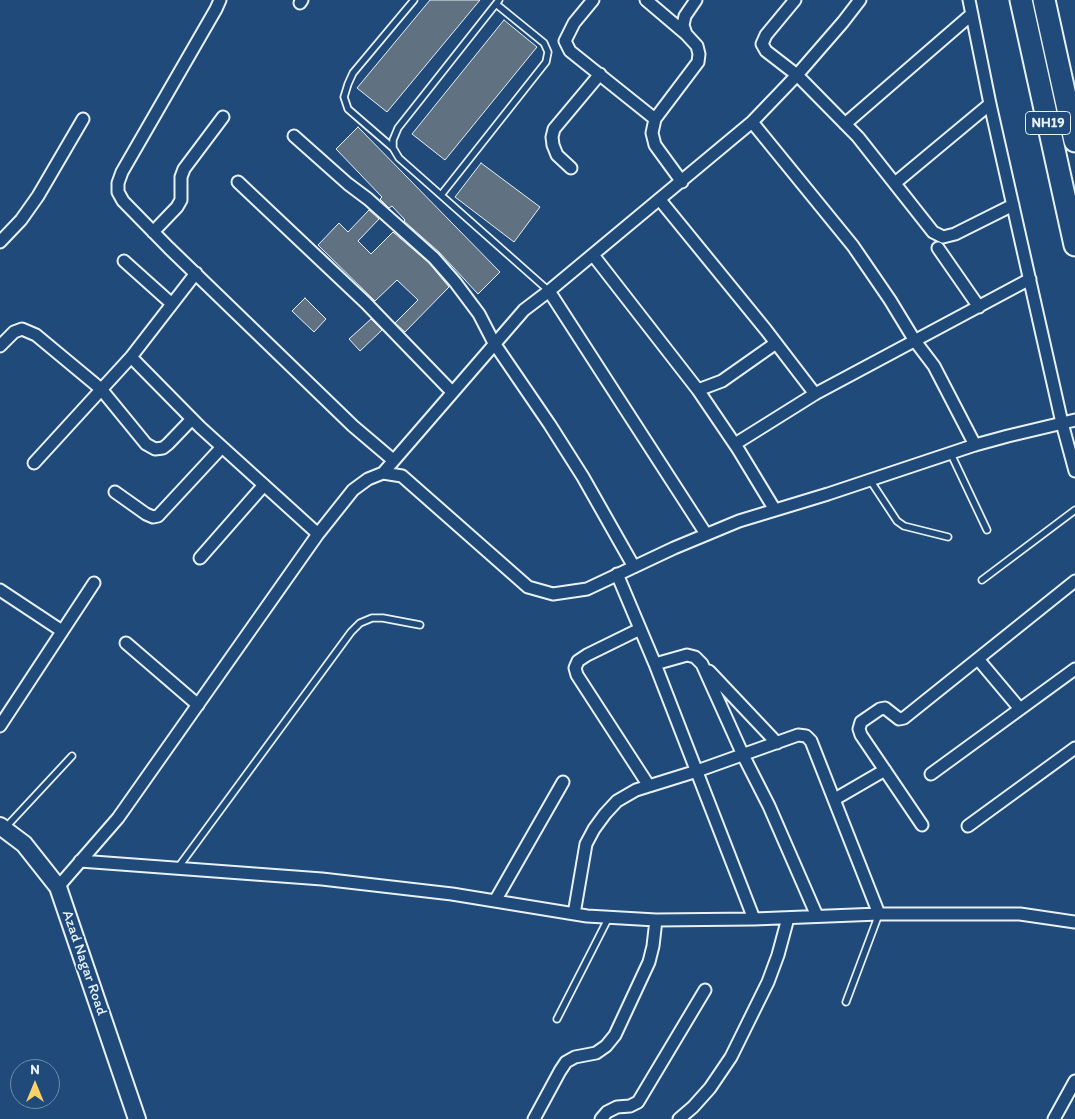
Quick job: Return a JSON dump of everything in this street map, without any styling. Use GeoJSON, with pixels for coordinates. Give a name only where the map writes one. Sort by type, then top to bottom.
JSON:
{"type":"FeatureCollection","features":[{"type":"Feature","properties":{"kind":"highway","name":"NH19"},"geometry":{"type":"LineString","coordinates":[[1021,0],[1075,245]]}},
{"type":"Feature","properties":{"kind":"highway","name":"NH19"},"geometry":{"type":"LineString","coordinates":[[1044,0],[1075,140]]}},
{"type":"Feature","properties":{"kind":"street"},"geometry":{"type":"LineString","coordinates":[[220,0],[122,172],[118,182],[118,192],[123,201],[196,274],[353,426],[393,460]]}},
{"type":"Feature","properties":{"kind":"street"},"geometry":{"type":"LineString","coordinates":[[593,0],[574,23],[565,41],[570,51],[655,119]]}},
{"type":"Feature","properties":{"kind":"street"},"geometry":{"type":"LineString","coordinates":[[646,0],[686,34],[697,46],[700,54],[698,62],[655,119],[652,133],[655,145],[682,182]]}},
{"type":"Feature","properties":{"kind":"street"},"geometry":{"type":"LineString","coordinates":[[686,34],[683,25],[685,16],[696,0]]}},
{"type":"Feature","properties":{"kind":"street"},"geometry":{"type":"LineString","coordinates":[[795,0],[766,34],[762,44],[766,52],[797,75],[845,124],[933,232],[943,238],[955,234],[1013,205]]}},
{"type":"Feature","properties":{"kind":"street"},"geometry":{"type":"LineString","coordinates":[[58,887],[118,818],[318,534],[353,490],[368,479],[383,473],[524,310],[682,182],[752,122],[797,75],[860,0]]}},
{"type":"Feature","properties":{"kind":"street"},"geometry":{"type":"LineString","coordinates":[[969,0],[990,104],[1062,424],[1075,470]]}},
{"type":"Feature","properties":{"kind":"street"},"geometry":{"type":"LineString","coordinates":[[845,124],[972,14]]}},
{"type":"Feature","properties":{"kind":"street"},"geometry":{"type":"LineString","coordinates":[[572,168],[557,155],[552,137],[554,129],[600,74]]}},
{"type":"Feature","properties":{"kind":"street"},"geometry":{"type":"LineString","coordinates":[[895,183],[990,104]]}},
{"type":"Feature","properties":{"kind":"street"},"geometry":{"type":"LineString","coordinates":[[153,232],[181,200],[181,177],[184,168],[223,117]]}},
{"type":"Feature","properties":{"kind":"street"},"geometry":{"type":"LineString","coordinates":[[0,242],[38,196],[83,120]]}},
{"type":"Feature","properties":{"kind":"street"},"geometry":{"type":"LineString","coordinates":[[752,122],[853,246],[890,300],[915,342],[934,366],[976,446]]}},
{"type":"Feature","properties":{"kind":"street"},"geometry":{"type":"LineString","coordinates":[[294,136],[434,258],[479,314],[494,343],[583,477],[634,567]]}},
{"type":"Feature","properties":{"kind":"street"},"geometry":{"type":"LineString","coordinates":[[238,182],[366,303],[452,392]]}},
{"type":"Feature","properties":{"kind":"street"},"geometry":{"type":"LineString","coordinates":[[660,200],[815,394]]}},
{"type":"Feature","properties":{"kind":"street"},"geometry":{"type":"LineString","coordinates":[[938,248],[980,307]]}},
{"type":"Feature","properties":{"kind":"street"},"geometry":{"type":"LineString","coordinates":[[593,255],[698,390],[735,444],[775,510]]}},
{"type":"Feature","properties":{"kind":"street"},"geometry":{"type":"LineString","coordinates":[[124,261],[172,304]]}},
{"type":"Feature","properties":{"kind":"street"},"geometry":{"type":"LineString","coordinates":[[34,463],[131,357],[196,274]]}},
{"type":"Feature","properties":{"kind":"street"},"geometry":{"type":"LineString","coordinates":[[735,444],[815,394],[1030,279]]}},
{"type":"Feature","properties":{"kind":"street"},"geometry":{"type":"LineString","coordinates":[[549,291],[706,534]]}},
{"type":"Feature","properties":{"kind":"street"},"geometry":{"type":"LineString","coordinates":[[0,346],[14,332],[22,329],[30,331],[101,389],[146,444],[155,449],[163,448],[168,444],[192,419]]}},
{"type":"Feature","properties":{"kind":"street"},"geometry":{"type":"LineString","coordinates":[[698,390],[722,381],[776,343]]}},
{"type":"Feature","properties":{"kind":"street"},"geometry":{"type":"LineString","coordinates":[[131,357],[192,419],[318,534]]}},
{"type":"Feature","properties":{"kind":"street"},"geometry":{"type":"LineString","coordinates":[[383,473],[402,476],[528,587],[553,594],[587,589],[706,534],[740,521],[1008,436],[1075,420]]}},
{"type":"Feature","properties":{"kind":"street"},"geometry":{"type":"LineString","coordinates":[[116,492],[146,514],[153,517],[158,516],[222,447]]}},
{"type":"Feature","properties":{"kind":"street"},"geometry":{"type":"LineString","coordinates":[[200,558],[264,485]]}},
{"type":"Feature","properties":{"kind":"street"},"geometry":{"type":"LineString","coordinates":[[618,574],[754,919]]}},
{"type":"Feature","properties":{"kind":"street"},"geometry":{"type":"LineString","coordinates":[[922,825],[862,735],[859,729],[861,722],[880,709],[885,708],[899,719],[904,718],[1075,581]]}},
{"type":"Feature","properties":{"kind":"street"},"geometry":{"type":"LineString","coordinates":[[0,726],[94,583]]}},
{"type":"Feature","properties":{"kind":"street"},"geometry":{"type":"LineString","coordinates":[[0,590],[62,631]]}},
{"type":"Feature","properties":{"kind":"street"},"geometry":{"type":"LineString","coordinates":[[640,629],[587,655],[578,661],[575,668],[576,675],[649,786]]}},
{"type":"Feature","properties":{"kind":"street"},"geometry":{"type":"LineString","coordinates":[[126,643],[198,705]]}},
{"type":"Feature","properties":{"kind":"street"},"geometry":{"type":"LineString","coordinates":[[655,664],[687,655],[695,656],[776,743]]}},
{"type":"Feature","properties":{"kind":"street"},"geometry":{"type":"LineString","coordinates":[[978,659],[1020,709]]}},
{"type":"Feature","properties":{"kind":"street"},"geometry":{"type":"LineString","coordinates":[[702,664],[743,756],[769,806],[816,916]]}},
{"type":"Feature","properties":{"kind":"street"},"geometry":{"type":"LineString","coordinates":[[931,774],[1075,669]]}},
{"type":"Feature","properties":{"kind":"street"},"geometry":{"type":"LineString","coordinates":[[574,914],[586,844],[594,829],[617,801],[636,790],[743,756],[798,735],[806,736],[811,741],[879,914]]}},
{"type":"Feature","properties":{"kind":"street"},"geometry":{"type":"LineString","coordinates":[[968,826],[1075,748]]}},
{"type":"Feature","properties":{"kind":"street"},"geometry":{"type":"LineString","coordinates":[[835,798],[885,770]]}},
{"type":"Feature","properties":{"kind":"street"},"geometry":{"type":"LineString","coordinates":[[495,901],[563,782]]}},
{"type":"Feature","properties":{"kind":"street","name":"Azad Nagar Road"},"geometry":{"type":"LineString","coordinates":[[2,828],[24,844],[58,887],[137,1119]]}},
{"type":"Feature","properties":{"kind":"street"},"geometry":{"type":"LineString","coordinates":[[80,861],[322,879],[452,894],[574,914],[656,920],[754,919],[879,914],[1020,914],[1075,922]]}},
{"type":"Feature","properties":{"kind":"street"},"geometry":{"type":"LineString","coordinates":[[679,1119],[710,1088],[731,1057],[768,982],[788,918]]}},
{"type":"Feature","properties":{"kind":"street"},"geometry":{"type":"LineString","coordinates":[[534,1119],[566,1062],[575,1056],[596,1053],[606,1046],[615,1035],[649,962],[656,920]]}},
{"type":"Feature","properties":{"kind":"street"},"geometry":{"type":"LineString","coordinates":[[601,1119],[607,1112],[617,1107],[630,1106],[638,1102],[705,990]]}},
{"type":"Feature","properties":{"kind":"street"},"geometry":{"type":"LineString","coordinates":[[1054,1119],[1075,1081]]}},
{"type":"Feature","properties":{"kind":"lane"},"geometry":{"type":"LineString","coordinates":[[414,0],[353,73],[344,97],[348,108],[393,148],[400,158],[549,291]]}},
{"type":"Feature","properties":{"kind":"lane"},"geometry":{"type":"LineString","coordinates":[[393,148],[393,140],[398,128],[497,2],[544,43],[548,52],[546,62],[441,195]]}},
{"type":"Feature","properties":{"kind":"lane"},"geometry":{"type":"LineString","coordinates":[[951,454],[987,530]]}},
{"type":"Feature","properties":{"kind":"lane"},"geometry":{"type":"LineString","coordinates":[[870,480],[897,521],[904,526],[948,537]]}},
{"type":"Feature","properties":{"kind":"lane"},"geometry":{"type":"LineString","coordinates":[[982,580],[1075,510]]}},
{"type":"Feature","properties":{"kind":"lane"},"geometry":{"type":"LineString","coordinates":[[177,869],[351,632],[360,623],[372,618],[383,618],[420,625]]}},
{"type":"Feature","properties":{"kind":"lane"},"geometry":{"type":"LineString","coordinates":[[2,828],[72,756]]}},
{"type":"Feature","properties":{"kind":"lane"},"geometry":{"type":"LineString","coordinates":[[846,1002],[879,914]]}},
{"type":"Feature","properties":{"kind":"lane"},"geometry":{"type":"LineString","coordinates":[[557,1019],[609,917]]}},
{"type":"Feature","properties":{"kind":"building"},"geometry":{"type":"Polygon","coordinates":[[[430,0],[480,0],[387,112],[357,88],[430,0]]]}},
{"type":"Feature","properties":{"kind":"building"},"geometry":{"type":"Polygon","coordinates":[[[504,20],[537,47],[445,160],[412,134],[504,20]]]}},
{"type":"Feature","properties":{"kind":"building"},"geometry":{"type":"Polygon","coordinates":[[[358,127],[500,272],[478,294],[439,252],[404,221],[392,206],[389,208],[380,199],[382,197],[336,149],[358,127]]]}},
{"type":"Feature","properties":{"kind":"building"},"geometry":{"type":"Polygon","coordinates":[[[481,163],[540,207],[514,242],[455,197],[481,163]]]}},
{"type":"Feature","properties":{"kind":"building"},"geometry":{"type":"Polygon","coordinates":[[[369,210],[379,219],[358,241],[371,254],[393,232],[429,263],[449,287],[405,332],[395,323],[418,300],[397,280],[375,301],[318,245],[339,223],[348,232],[369,210]]]}},
{"type":"Feature","properties":{"kind":"building"},"geometry":{"type":"Polygon","coordinates":[[[305,298],[326,319],[314,332],[292,311],[305,298]]]}},
{"type":"Feature","properties":{"kind":"building"},"geometry":{"type":"Polygon","coordinates":[[[371,319],[382,330],[360,351],[349,339],[371,319]]]}}]}
